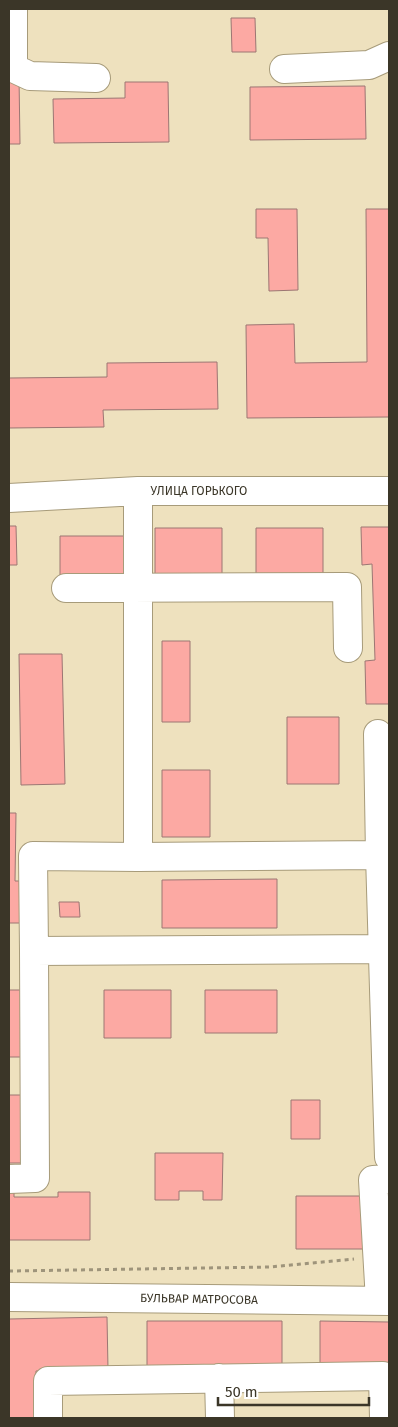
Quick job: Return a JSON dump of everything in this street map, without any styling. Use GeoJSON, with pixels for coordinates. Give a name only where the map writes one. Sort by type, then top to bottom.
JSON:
{"type":"FeatureCollection","features":[{"type":"Feature","properties":{"kind":"street"},"geometry":{"type":"LineString","coordinates":[[13,9],[11,68],[30,76],[96,78]]}},
{"type":"Feature","properties":{"kind":"street"},"geometry":{"type":"LineString","coordinates":[[284,69],[369,66],[389,56]]}},
{"type":"Feature","properties":{"kind":"street"},"geometry":{"type":"LineString","coordinates":[[138,491],[138,857]]}},
{"type":"Feature","properties":{"kind":"street","name":"УЛИЦА ГОРЬКОГО"},"geometry":{"type":"LineString","coordinates":[[9,498],[138,491],[389,491]]}},
{"type":"Feature","properties":{"kind":"street"},"geometry":{"type":"LineString","coordinates":[[66,588],[347,587],[348,648]]}},
{"type":"Feature","properties":{"kind":"street"},"geometry":{"type":"LineString","coordinates":[[378,734],[389,1156]]}},
{"type":"Feature","properties":{"kind":"street"},"geometry":{"type":"LineString","coordinates":[[9,1179],[35,1178],[33,856],[380,855]]}},
{"type":"Feature","properties":{"kind":"street"},"geometry":{"type":"LineString","coordinates":[[34,951],[383,949]]}},
{"type":"Feature","properties":{"kind":"street"},"geometry":{"type":"LineString","coordinates":[[385,1301],[378,1257],[373,1180],[389,1179]]}},
{"type":"Feature","properties":{"kind":"street","name":"БУЛЬВАР МАТРОСОВА"},"geometry":{"type":"LineString","coordinates":[[9,1297],[385,1301]]}},
{"type":"Feature","properties":{"kind":"street"},"geometry":{"type":"LineString","coordinates":[[48,1418],[48,1381],[383,1376],[384,1418]]}},
{"type":"Feature","properties":{"kind":"street"},"geometry":{"type":"LineString","coordinates":[[220,1378],[220,1418]]}},
{"type":"Feature","properties":{"kind":"path"},"geometry":{"type":"LineString","coordinates":[[9,1271],[270,1267],[378,1257]]}},
{"type":"Feature","properties":{"kind":"building"},"geometry":{"type":"Polygon","coordinates":[[[231,18],[255,18],[256,52],[232,52],[231,18]]]}},
{"type":"Feature","properties":{"kind":"building"},"geometry":{"type":"Polygon","coordinates":[[[9,77],[19,77],[20,144],[9,144],[9,77]]]}},
{"type":"Feature","properties":{"kind":"building"},"geometry":{"type":"Polygon","coordinates":[[[125,82],[168,82],[169,142],[54,143],[53,99],[125,98],[125,82]]]}},
{"type":"Feature","properties":{"kind":"building"},"geometry":{"type":"Polygon","coordinates":[[[365,86],[366,139],[250,140],[250,87],[365,86]]]}},
{"type":"Feature","properties":{"kind":"building"},"geometry":{"type":"Polygon","coordinates":[[[256,209],[297,209],[298,290],[269,291],[268,238],[256,238],[256,209]]]}},
{"type":"Feature","properties":{"kind":"building"},"geometry":{"type":"Polygon","coordinates":[[[366,209],[389,209],[389,417],[247,418],[246,325],[294,324],[295,363],[367,362],[366,209]]]}},
{"type":"Feature","properties":{"kind":"building"},"geometry":{"type":"Polygon","coordinates":[[[217,362],[218,409],[103,410],[104,427],[9,428],[9,378],[107,377],[107,363],[217,362]]]}},
{"type":"Feature","properties":{"kind":"building"},"geometry":{"type":"Polygon","coordinates":[[[9,526],[16,526],[17,565],[9,565],[9,526]]]}},
{"type":"Feature","properties":{"kind":"building"},"geometry":{"type":"Polygon","coordinates":[[[361,527],[389,527],[389,704],[366,704],[365,661],[375,660],[372,564],[362,565],[361,527]]]}},
{"type":"Feature","properties":{"kind":"building"},"geometry":{"type":"Polygon","coordinates":[[[155,528],[222,528],[222,577],[155,577],[155,528]]]}},
{"type":"Feature","properties":{"kind":"building"},"geometry":{"type":"Polygon","coordinates":[[[256,528],[323,528],[323,576],[256,576],[256,528]]]}},
{"type":"Feature","properties":{"kind":"building"},"geometry":{"type":"Polygon","coordinates":[[[60,536],[127,536],[127,579],[60,579],[60,536]]]}},
{"type":"Feature","properties":{"kind":"building"},"geometry":{"type":"Polygon","coordinates":[[[162,641],[190,641],[190,722],[162,722],[162,641]]]}},
{"type":"Feature","properties":{"kind":"building"},"geometry":{"type":"Polygon","coordinates":[[[19,654],[62,654],[65,784],[21,785],[19,654]]]}},
{"type":"Feature","properties":{"kind":"building"},"geometry":{"type":"Polygon","coordinates":[[[287,717],[339,717],[339,784],[287,784],[287,717]]]}},
{"type":"Feature","properties":{"kind":"building"},"geometry":{"type":"Polygon","coordinates":[[[162,770],[210,770],[210,837],[162,837],[162,770]]]}},
{"type":"Feature","properties":{"kind":"building"},"geometry":{"type":"Polygon","coordinates":[[[9,813],[16,813],[15,881],[26,881],[25,923],[9,923],[9,813]]]}},
{"type":"Feature","properties":{"kind":"building"},"geometry":{"type":"Polygon","coordinates":[[[277,879],[277,928],[162,928],[162,880],[277,879]]]}},
{"type":"Feature","properties":{"kind":"building"},"geometry":{"type":"Polygon","coordinates":[[[59,902],[79,902],[80,917],[60,917],[59,902]]]}},
{"type":"Feature","properties":{"kind":"building"},"geometry":{"type":"Polygon","coordinates":[[[9,990],[27,990],[27,1057],[9,1057],[9,990]]]}},
{"type":"Feature","properties":{"kind":"building"},"geometry":{"type":"Polygon","coordinates":[[[104,990],[171,990],[171,1038],[104,1038],[104,990]]]}},
{"type":"Feature","properties":{"kind":"building"},"geometry":{"type":"Polygon","coordinates":[[[205,990],[277,990],[277,1033],[205,1033],[205,990]]]}},
{"type":"Feature","properties":{"kind":"building"},"geometry":{"type":"Polygon","coordinates":[[[9,1095],[27,1095],[27,1163],[9,1163],[9,1095]]]}},
{"type":"Feature","properties":{"kind":"building"},"geometry":{"type":"Polygon","coordinates":[[[291,1100],[320,1100],[320,1139],[291,1139],[291,1100]]]}},
{"type":"Feature","properties":{"kind":"building"},"geometry":{"type":"Polygon","coordinates":[[[155,1153],[223,1153],[222,1200],[203,1200],[203,1191],[179,1191],[179,1200],[155,1200],[155,1153]]]}},
{"type":"Feature","properties":{"kind":"building"},"geometry":{"type":"Polygon","coordinates":[[[9,1182],[14,1182],[14,1197],[58,1197],[58,1192],[90,1192],[90,1240],[9,1240],[9,1182]]]}},
{"type":"Feature","properties":{"kind":"building"},"geometry":{"type":"Polygon","coordinates":[[[296,1196],[363,1196],[363,1249],[296,1249],[296,1196]]]}},
{"type":"Feature","properties":{"kind":"building"},"geometry":{"type":"Polygon","coordinates":[[[107,1317],[108,1369],[36,1371],[37,1418],[9,1418],[9,1319],[107,1317]]]}},
{"type":"Feature","properties":{"kind":"building"},"geometry":{"type":"Polygon","coordinates":[[[147,1321],[282,1321],[282,1373],[147,1373],[147,1321]]]}},
{"type":"Feature","properties":{"kind":"building"},"geometry":{"type":"Polygon","coordinates":[[[320,1321],[389,1322],[389,1364],[320,1364],[320,1321]]]}}]}
